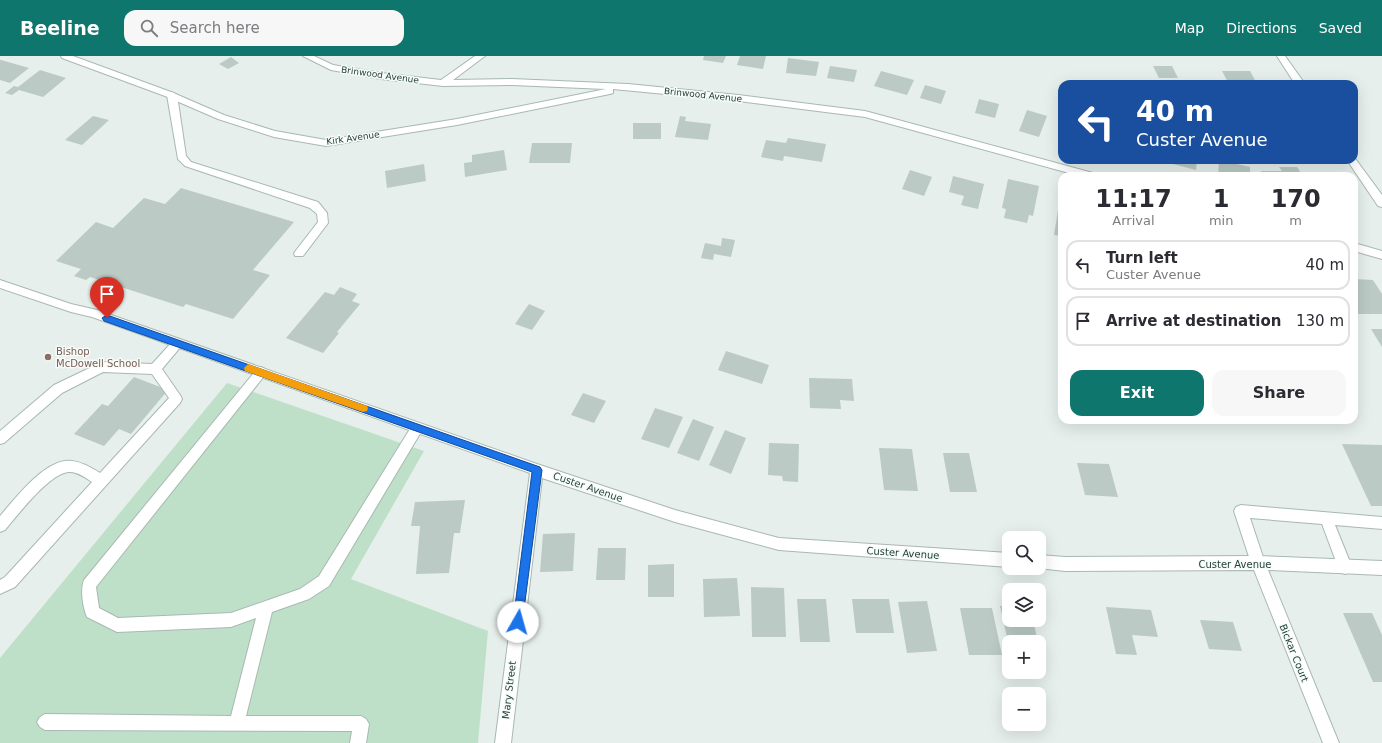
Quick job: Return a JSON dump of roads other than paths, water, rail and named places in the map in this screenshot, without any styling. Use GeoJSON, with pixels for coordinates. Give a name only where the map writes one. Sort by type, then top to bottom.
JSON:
{"type":"FeatureCollection","features":[{"type":"Feature","properties":{"kind":"street","name":"Kirk Avenue"},"geometry":{"type":"LineString","coordinates":[[65,56],[172,95],[220,117],[274,134],[326,142],[457,122],[628,87]]}},
{"type":"Feature","properties":{"kind":"street","name":"Brinwood Avenue"},"geometry":{"type":"LineString","coordinates":[[307,56],[331,67],[381,76],[443,83],[512,82],[628,87],[738,98],[865,114],[1079,172]]}},
{"type":"Feature","properties":{"kind":"street"},"geometry":{"type":"LineString","coordinates":[[443,83],[480,56]]}},
{"type":"Feature","properties":{"kind":"street"},"geometry":{"type":"LineString","coordinates":[[1281,56],[1297,80]]}},
{"type":"Feature","properties":{"kind":"street"},"geometry":{"type":"LineString","coordinates":[[172,95],[181,157],[188,164],[314,205],[322,213],[323,223],[299,253]]}},
{"type":"Feature","properties":{"kind":"street"},"geometry":{"type":"LineString","coordinates":[[1355,164],[1382,203]]}},
{"type":"Feature","properties":{"kind":"street"},"geometry":{"type":"LineString","coordinates":[[1358,248],[1382,254]]}},
{"type":"Feature","properties":{"kind":"street","name":"Custer Avenue"},"geometry":{"type":"LineString","coordinates":[[0,284],[71,308],[93,313],[177,344],[537,470],[675,516],[779,544],[1002,560]]}},
{"type":"Feature","properties":{"kind":"street"},"geometry":{"type":"LineString","coordinates":[[155,369],[177,344]]}},
{"type":"Feature","properties":{"kind":"street"},"geometry":{"type":"LineString","coordinates":[[3,433],[58,389],[102,367],[155,369]]}},
{"type":"Feature","properties":{"kind":"street"},"geometry":{"type":"LineString","coordinates":[[0,587],[10,582],[176,399],[155,369]]}},
{"type":"Feature","properties":{"kind":"street"},"geometry":{"type":"LineString","coordinates":[[260,372],[89,585],[92,612],[117,625],[231,620],[304,594],[324,581],[417,428]]}},
{"type":"Feature","properties":{"kind":"street"},"geometry":{"type":"LineString","coordinates":[[0,526],[46,476],[60,467],[71,465],[102,481]]}},
{"type":"Feature","properties":{"kind":"street","name":"Mary Street"},"geometry":{"type":"LineString","coordinates":[[503,743],[537,470]]}},
{"type":"Feature","properties":{"kind":"street","name":"Bickar Court"},"geometry":{"type":"LineString","coordinates":[[1326,518],[1241,511],[1258,563],[1330,743]]}},
{"type":"Feature","properties":{"kind":"street"},"geometry":{"type":"LineString","coordinates":[[1345,567],[1326,518],[1382,522]]}},
{"type":"Feature","properties":{"kind":"street","name":"Custer Avenue"},"geometry":{"type":"LineString","coordinates":[[1046,563],[1065,564],[1258,563],[1382,568]]}},
{"type":"Feature","properties":{"kind":"street"},"geometry":{"type":"LineString","coordinates":[[236,723],[266,608]]}},
{"type":"Feature","properties":{"kind":"street"},"geometry":{"type":"LineString","coordinates":[[45,722],[361,724],[358,743]]}},
{"type":"Feature","properties":{"kind":"place","name":"Bishop McDowell School"},"geometry":{"type":"Point","coordinates":[48,357]}}]}
